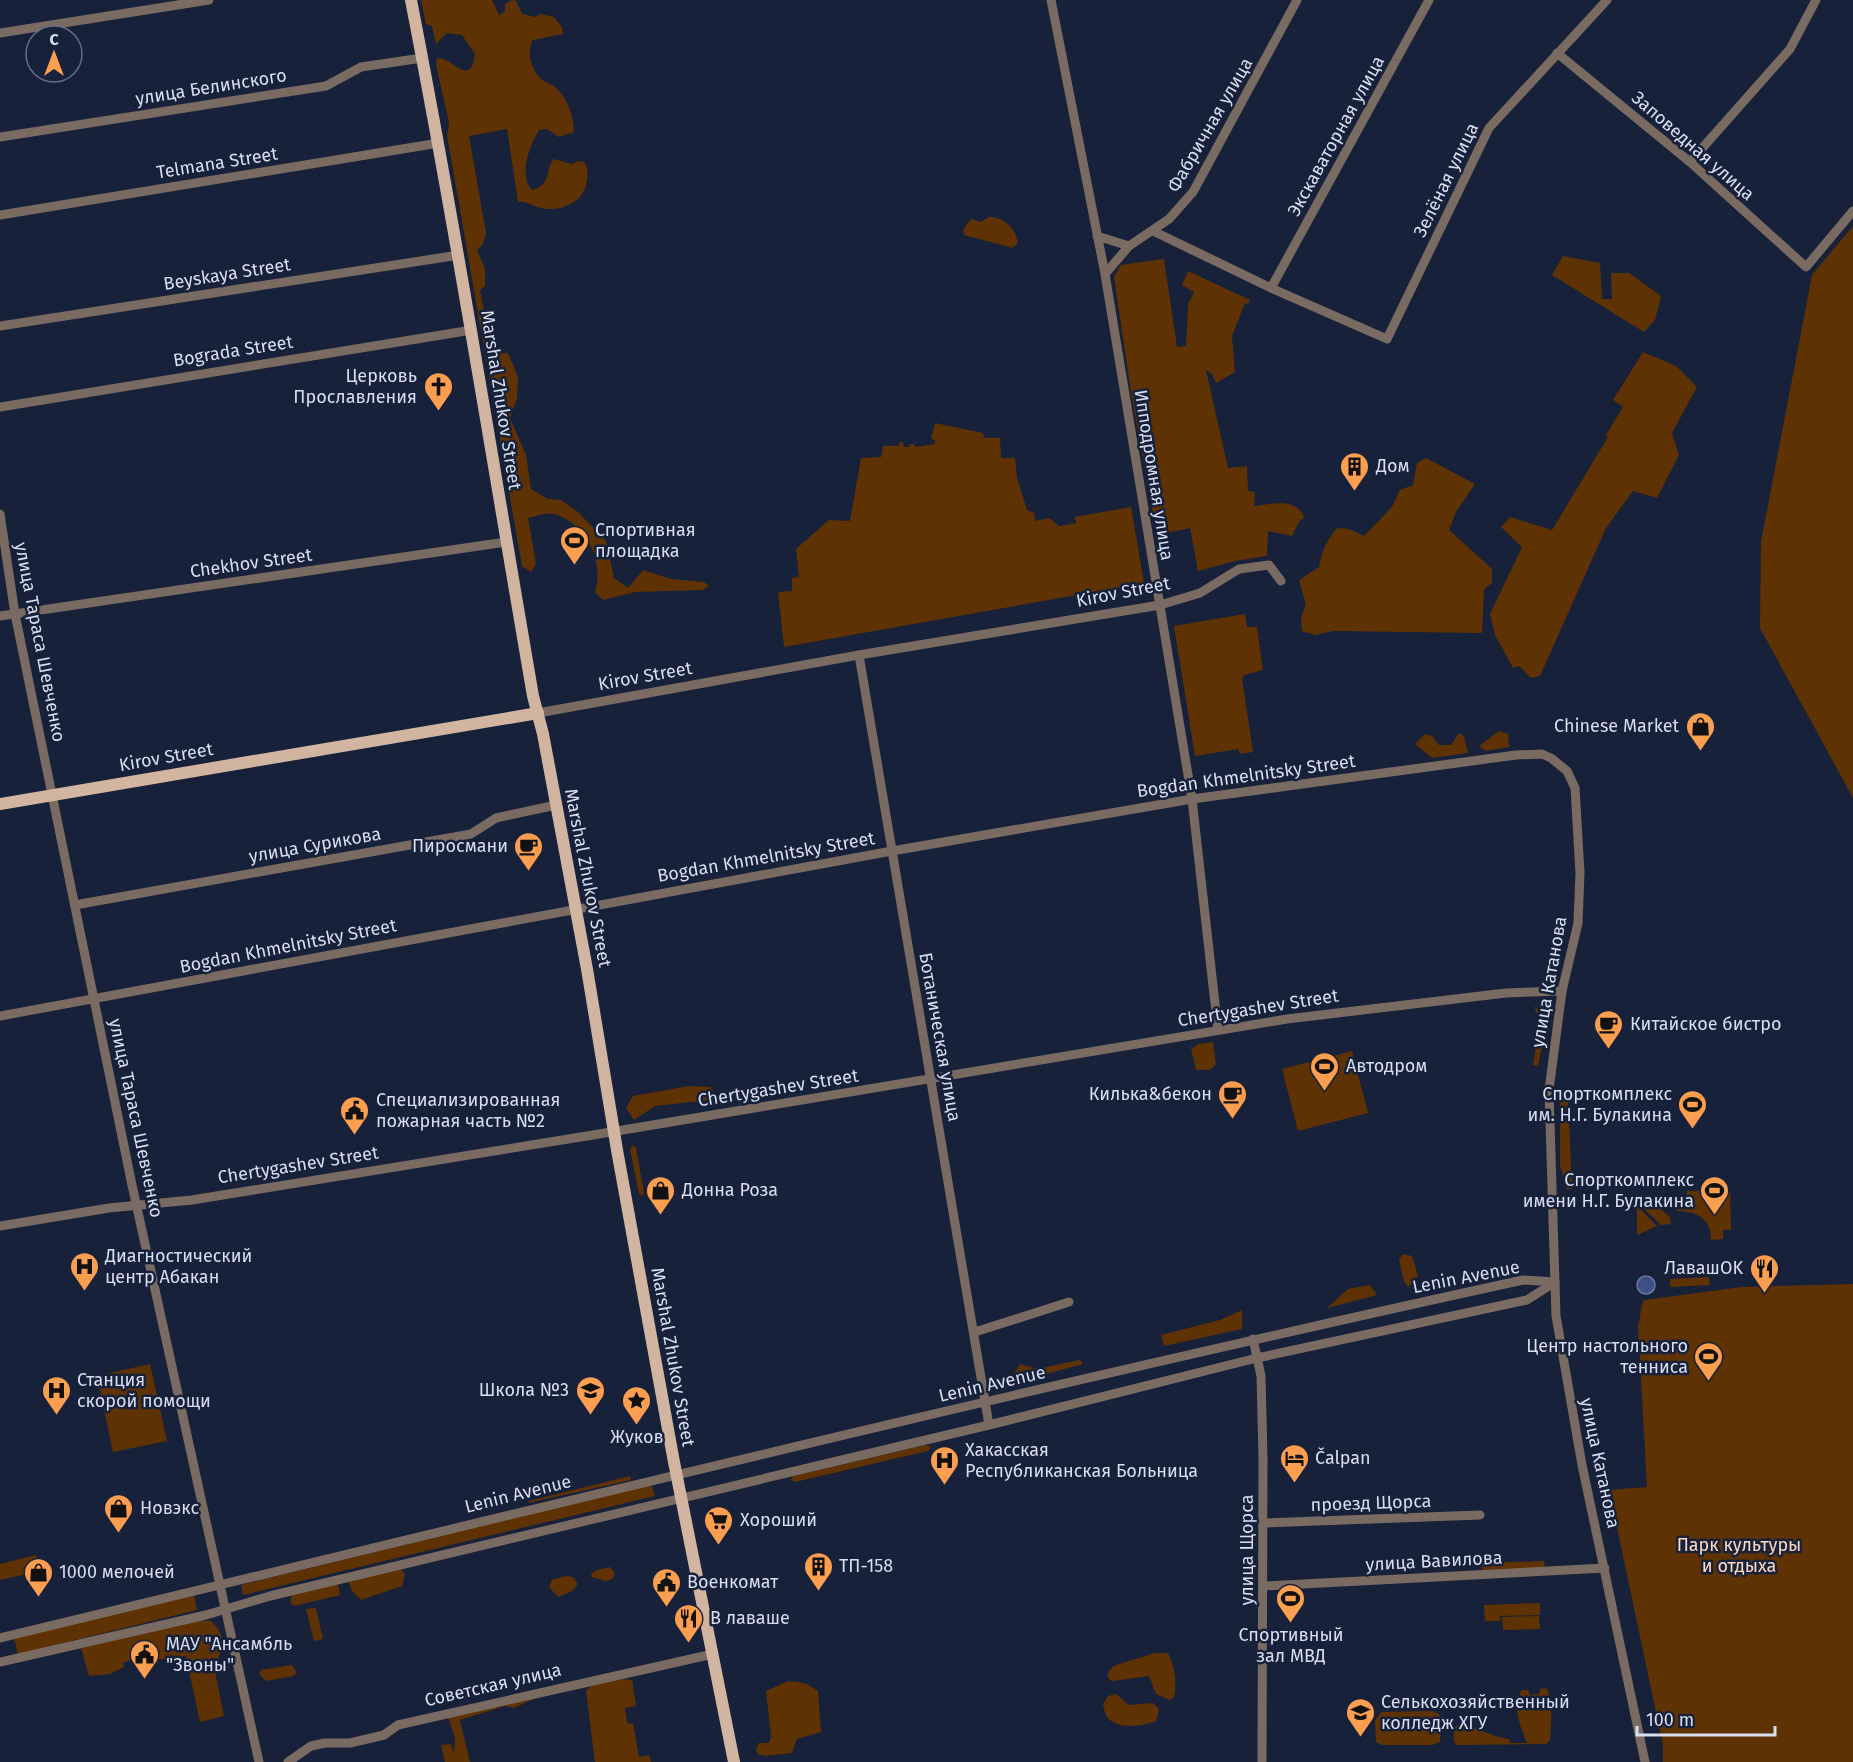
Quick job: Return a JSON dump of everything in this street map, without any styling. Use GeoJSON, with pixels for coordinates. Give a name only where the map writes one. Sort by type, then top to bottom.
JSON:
{"type":"FeatureCollection","features":[{"type":"Feature","properties":{"kind":"main road","name":"Marshal Zhukov Street"},"geometry":{"type":"LineString","coordinates":[[411,0],[459,255],[506,542],[575,909],[676,1473],[734,1762]]}},
{"type":"Feature","properties":{"kind":"main road","name":"Kirov Street"},"geometry":{"type":"LineString","coordinates":[[0,804],[538,713]]}},
{"type":"Feature","properties":{"kind":"street"},"geometry":{"type":"LineString","coordinates":[[0,33],[209,0]]}},
{"type":"Feature","properties":{"kind":"street","name":"Ипподромная улица"},"geometry":{"type":"LineString","coordinates":[[1051,0],[1105,274],[1192,799],[1218,1030]]}},
{"type":"Feature","properties":{"kind":"street","name":"Фабричная улица"},"geometry":{"type":"LineString","coordinates":[[1105,274],[1129,246],[1176,213],[1193,192],[1298,0]]}},
{"type":"Feature","properties":{"kind":"street","name":"Экскаваторная улица"},"geometry":{"type":"LineString","coordinates":[[1271,288],[1429,0]]}},
{"type":"Feature","properties":{"kind":"street","name":"Зелёная улица"},"geometry":{"type":"LineString","coordinates":[[1271,288],[1387,339],[1489,128],[1607,0]]}},
{"type":"Feature","properties":{"kind":"street"},"geometry":{"type":"LineString","coordinates":[[1690,162],[1790,49],[1816,0]]}},
{"type":"Feature","properties":{"kind":"street","name":"Заповедная улица"},"geometry":{"type":"LineString","coordinates":[[1557,53],[1690,162],[1806,267],[1853,211]]}},
{"type":"Feature","properties":{"kind":"street","name":"улица Белинского"},"geometry":{"type":"LineString","coordinates":[[0,136],[326,86],[361,68],[422,58]]}},
{"type":"Feature","properties":{"kind":"street","name":"Telmana Street"},"geometry":{"type":"LineString","coordinates":[[0,215],[439,143]]}},
{"type":"Feature","properties":{"kind":"street"},"geometry":{"type":"LineString","coordinates":[[1153,231],[1271,288]]}},
{"type":"Feature","properties":{"kind":"street"},"geometry":{"type":"LineString","coordinates":[[1097,237],[1129,246]]}},
{"type":"Feature","properties":{"kind":"street","name":"Beyskaya Street"},"geometry":{"type":"LineString","coordinates":[[0,326],[459,255]]}},
{"type":"Feature","properties":{"kind":"street","name":"Bograda Street"},"geometry":{"type":"LineString","coordinates":[[0,407],[472,330]]}},
{"type":"Feature","properties":{"kind":"street","name":"улица Тараса Шевченко"},"geometry":{"type":"LineString","coordinates":[[0,514],[15,614],[94,999],[259,1762]]}},
{"type":"Feature","properties":{"kind":"street","name":"Chekhov Street"},"geometry":{"type":"LineString","coordinates":[[0,616],[506,542]]}},
{"type":"Feature","properties":{"kind":"street","name":"Kirov Street"},"geometry":{"type":"LineString","coordinates":[[538,713],[859,655],[1160,605],[1200,593],[1239,569],[1269,565],[1281,581]]}},
{"type":"Feature","properties":{"kind":"street","name":"Ботаническая улица"},"geometry":{"type":"LineString","coordinates":[[859,655],[989,1425]]}},
{"type":"Feature","properties":{"kind":"street","name":"Bogdan Khmelnitsky Street"},"geometry":{"type":"LineString","coordinates":[[0,1016],[892,851],[1192,799],[1516,755],[1542,754]]}},
{"type":"Feature","properties":{"kind":"street","name":"улица Катанова"},"geometry":{"type":"LineString","coordinates":[[1542,754],[1567,771],[1575,788],[1580,873],[1578,923],[1562,991],[1548,1090],[1555,1282],[1561,1356],[1645,1762]]}},
{"type":"Feature","properties":{"kind":"street","name":"улица Сурикова"},"geometry":{"type":"LineString","coordinates":[[75,904],[471,834],[496,818],[556,805]]}},
{"type":"Feature","properties":{"kind":"street","name":"Chertygashev Street"},"geometry":{"type":"LineString","coordinates":[[0,1226],[137,1205],[192,1200],[614,1132],[1218,1030],[1425,1002],[1506,993],[1562,991]]}},
{"type":"Feature","properties":{"kind":"street","name":"Lenin Avenue"},"geometry":{"type":"LineString","coordinates":[[0,1638],[676,1473],[986,1403],[1253,1339],[1523,1280],[1555,1282]]}},
{"type":"Feature","properties":{"kind":"street","name":"Lenin Avenue"},"geometry":{"type":"LineString","coordinates":[[0,1662],[225,1610],[270,1596],[989,1425],[1257,1358],[1527,1300],[1555,1282]]}},
{"type":"Feature","properties":{"kind":"street"},"geometry":{"type":"LineString","coordinates":[[975,1332],[1069,1302]]}},
{"type":"Feature","properties":{"kind":"street","name":"улица Щорса"},"geometry":{"type":"LineString","coordinates":[[1253,1339],[1261,1388],[1264,1586],[1262,1762]]}},
{"type":"Feature","properties":{"kind":"street","name":"проезд Щорса"},"geometry":{"type":"LineString","coordinates":[[1263,1523],[1480,1515]]}},
{"type":"Feature","properties":{"kind":"street","name":"улица Вавилова"},"geometry":{"type":"LineString","coordinates":[[1264,1586],[1605,1568]]}},
{"type":"Feature","properties":{"kind":"street","name":"Советская улица"},"geometry":{"type":"LineString","coordinates":[[288,1762],[310,1746],[325,1743],[350,1743],[384,1735],[398,1725],[712,1654]]}},
{"type":"Feature","properties":{"kind":"green space"},"geometry":{"type":"Polygon","coordinates":[[[421,0],[492,0],[499,15],[505,12],[505,4],[512,0],[516,1],[522,14],[554,17],[562,27],[563,34],[533,40],[530,55],[537,75],[555,87],[565,99],[574,132],[559,137],[547,129],[539,130],[529,151],[526,176],[532,190],[545,182],[553,159],[572,164],[578,161],[584,162],[587,179],[584,192],[580,197],[568,205],[554,209],[518,202],[507,129],[469,136],[486,233],[483,244],[477,250],[485,269],[485,286],[480,290],[492,354],[508,353],[518,377],[517,398],[510,418],[526,455],[531,489],[548,499],[561,500],[578,512],[606,541],[614,578],[628,588],[643,570],[671,579],[704,582],[709,586],[703,590],[635,592],[603,600],[595,592],[597,569],[595,557],[584,535],[576,526],[555,514],[528,518],[536,564],[531,572],[522,566],[447,135],[449,123],[436,64],[437,58],[441,58],[467,71],[472,67],[475,54],[462,35],[447,33],[436,44],[432,26],[426,24],[421,0]]]}},
{"type":"Feature","properties":{"kind":"green space"},"geometry":{"type":"Polygon","coordinates":[[[989,217],[1004,221],[1011,227],[1018,242],[1013,248],[964,235],[963,230],[971,219],[981,222],[989,217]]]}},
{"type":"Feature","properties":{"kind":"green space"},"geometry":{"type":"Polygon","coordinates":[[[1853,226],[1853,798],[1760,628],[1761,542],[1812,275],[1853,226]]]}},
{"type":"Feature","properties":{"kind":"green space"},"geometry":{"type":"Polygon","coordinates":[[[1563,256],[1600,263],[1602,299],[1612,299],[1611,273],[1629,273],[1661,296],[1655,320],[1644,332],[1552,275],[1563,256]]]}},
{"type":"Feature","properties":{"kind":"green space"},"geometry":{"type":"Polygon","coordinates":[[[1164,259],[1177,347],[1186,346],[1188,304],[1194,292],[1182,285],[1188,271],[1250,300],[1248,304],[1245,303],[1232,336],[1235,372],[1216,383],[1212,374],[1206,370],[1228,468],[1247,466],[1248,491],[1255,492],[1254,506],[1290,504],[1301,511],[1304,518],[1300,520],[1292,536],[1268,531],[1267,556],[1235,561],[1198,571],[1190,528],[1157,535],[1132,398],[1114,277],[1121,265],[1164,259]]]}},
{"type":"Feature","properties":{"kind":"green space"},"geometry":{"type":"Polygon","coordinates":[[[1643,352],[1676,366],[1697,387],[1672,433],[1679,455],[1657,498],[1633,491],[1606,528],[1540,676],[1531,678],[1519,666],[1513,668],[1495,635],[1490,614],[1522,547],[1501,527],[1510,517],[1552,530],[1608,437],[1606,435],[1623,407],[1613,400],[1643,352]]]}},
{"type":"Feature","properties":{"kind":"green space"},"geometry":{"type":"Polygon","coordinates":[[[935,423],[983,433],[984,438],[1000,438],[1001,458],[1015,458],[1017,478],[1027,510],[1034,513],[1035,521],[1049,518],[1059,526],[1076,523],[1075,517],[1131,507],[1144,583],[784,647],[778,592],[792,591],[792,578],[799,577],[796,549],[829,520],[850,521],[861,458],[881,457],[883,446],[899,446],[899,442],[903,442],[904,447],[909,447],[910,444],[914,444],[915,447],[935,444],[935,440],[931,439],[935,423]]]}},
{"type":"Feature","properties":{"kind":"green space"},"geometry":{"type":"Polygon","coordinates":[[[1426,458],[1475,484],[1456,512],[1449,530],[1492,569],[1492,583],[1484,589],[1482,633],[1333,631],[1315,635],[1302,631],[1301,618],[1306,605],[1299,580],[1319,567],[1325,546],[1337,528],[1349,529],[1364,536],[1392,507],[1400,490],[1413,485],[1417,463],[1426,458]]]}},
{"type":"Feature","properties":{"kind":"green space"},"geometry":{"type":"Polygon","coordinates":[[[1245,614],[1247,627],[1257,627],[1263,670],[1244,675],[1242,679],[1253,752],[1240,754],[1238,749],[1195,756],[1174,626],[1245,614]]]}},
{"type":"Feature","properties":{"kind":"green space"},"geometry":{"type":"Polygon","coordinates":[[[1499,731],[1508,734],[1509,747],[1486,751],[1479,746],[1499,731]]]}},
{"type":"Feature","properties":{"kind":"green space"},"geometry":{"type":"Polygon","coordinates":[[[1459,733],[1464,736],[1468,753],[1432,758],[1415,744],[1425,734],[1432,736],[1439,745],[1451,745],[1459,733]]]}},
{"type":"Feature","properties":{"kind":"green space"},"geometry":{"type":"Polygon","coordinates":[[[1534,1006],[1543,1018],[1544,1026],[1538,1066],[1533,1065],[1540,1021],[1534,1006]]]}},
{"type":"Feature","properties":{"kind":"green space"},"geometry":{"type":"Polygon","coordinates":[[[1213,1042],[1216,1064],[1210,1070],[1196,1070],[1191,1049],[1199,1044],[1213,1042]]]}},
{"type":"Feature","properties":{"kind":"green space","name":"Автодром"},"geometry":{"type":"Polygon","coordinates":[[[1352,1051],[1368,1113],[1298,1131],[1282,1069],[1352,1051]]]}},
{"type":"Feature","properties":{"kind":"green space"},"geometry":{"type":"Polygon","coordinates":[[[689,1086],[711,1087],[717,1099],[655,1106],[634,1120],[626,1108],[633,1096],[689,1086]]]}},
{"type":"Feature","properties":{"kind":"green space"},"geometry":{"type":"Polygon","coordinates":[[[1568,1098],[1572,1189],[1567,1190],[1560,1166],[1560,1099],[1568,1098]]]}},
{"type":"Feature","properties":{"kind":"green space"},"geometry":{"type":"Polygon","coordinates":[[[633,1145],[636,1148],[644,1193],[642,1196],[639,1194],[630,1149],[633,1145]]]}},
{"type":"Feature","properties":{"kind":"green space","name":"Спорткомплекс имени Н.Г. Булакина"},"geometry":{"type":"Polygon","coordinates":[[[1730,1190],[1731,1230],[1723,1230],[1723,1239],[1711,1240],[1706,1222],[1702,1218],[1691,1213],[1677,1211],[1677,1200],[1686,1200],[1687,1191],[1730,1190]]]}},
{"type":"Feature","properties":{"kind":"green space"},"geometry":{"type":"Polygon","coordinates":[[[1650,1200],[1670,1217],[1671,1224],[1661,1225],[1636,1201],[1650,1200]]]}},
{"type":"Feature","properties":{"kind":"green space"},"geometry":{"type":"Polygon","coordinates":[[[1637,1206],[1657,1226],[1637,1235],[1637,1206]]]}},
{"type":"Feature","properties":{"kind":"green space"},"geometry":{"type":"Polygon","coordinates":[[[1403,1254],[1412,1256],[1418,1276],[1408,1287],[1404,1281],[1399,1260],[1403,1254]]]}},
{"type":"Feature","properties":{"kind":"green space"},"geometry":{"type":"Polygon","coordinates":[[[1709,1277],[1710,1285],[1670,1287],[1670,1279],[1709,1277]]]}},
{"type":"Feature","properties":{"kind":"green space","name":"Парк культуры и отдыха"},"geometry":{"type":"Polygon","coordinates":[[[1853,1284],[1853,1762],[1663,1762],[1663,1745],[1609,1490],[1647,1487],[1638,1326],[1644,1300],[1742,1287],[1853,1284]]]}},
{"type":"Feature","properties":{"kind":"green space"},"geometry":{"type":"Polygon","coordinates":[[[1370,1285],[1377,1295],[1327,1308],[1348,1289],[1370,1285]]]}},
{"type":"Feature","properties":{"kind":"green space"},"geometry":{"type":"Polygon","coordinates":[[[1242,1310],[1242,1329],[1164,1346],[1161,1335],[1220,1320],[1242,1310]]]}},
{"type":"Feature","properties":{"kind":"green space"},"geometry":{"type":"Polygon","coordinates":[[[1080,1360],[1083,1364],[991,1389],[989,1382],[1013,1375],[1020,1364],[1037,1369],[1080,1360]]]}},
{"type":"Feature","properties":{"kind":"green space"},"geometry":{"type":"Polygon","coordinates":[[[150,1364],[167,1441],[113,1452],[97,1376],[150,1364]]]}},
{"type":"Feature","properties":{"kind":"green space"},"geometry":{"type":"Polygon","coordinates":[[[925,1445],[931,1447],[928,1451],[795,1482],[791,1480],[793,1476],[925,1445]]]}},
{"type":"Feature","properties":{"kind":"green space"},"geometry":{"type":"Polygon","coordinates":[[[630,1476],[631,1480],[528,1503],[529,1501],[630,1476]]]}},
{"type":"Feature","properties":{"kind":"green space"},"geometry":{"type":"Polygon","coordinates":[[[651,1484],[655,1496],[243,1595],[241,1585],[651,1484]]]}},
{"type":"Feature","properties":{"kind":"green space"},"geometry":{"type":"Polygon","coordinates":[[[36,1555],[40,1571],[0,1580],[0,1564],[36,1555]]]}},
{"type":"Feature","properties":{"kind":"green space"},"geometry":{"type":"Polygon","coordinates":[[[1544,1561],[1545,1569],[1482,1572],[1482,1563],[1544,1561]]]}},
{"type":"Feature","properties":{"kind":"green space"},"geometry":{"type":"Polygon","coordinates":[[[610,1567],[615,1573],[612,1579],[605,1581],[592,1577],[591,1574],[597,1570],[610,1567]]]}},
{"type":"Feature","properties":{"kind":"green space"},"geometry":{"type":"Polygon","coordinates":[[[400,1568],[405,1574],[402,1586],[361,1600],[352,1591],[348,1580],[400,1568]]]}},
{"type":"Feature","properties":{"kind":"green space"},"geometry":{"type":"Polygon","coordinates":[[[566,1576],[573,1577],[578,1584],[572,1591],[558,1597],[549,1587],[552,1580],[566,1576]]]}},
{"type":"Feature","properties":{"kind":"green space"},"geometry":{"type":"Polygon","coordinates":[[[338,1584],[340,1595],[294,1606],[290,1602],[292,1595],[338,1584]]]}},
{"type":"Feature","properties":{"kind":"green space"},"geometry":{"type":"Polygon","coordinates":[[[194,1595],[197,1610],[18,1654],[14,1638],[194,1595]]]}},
{"type":"Feature","properties":{"kind":"green space"},"geometry":{"type":"Polygon","coordinates":[[[1540,1603],[1540,1615],[1500,1616],[1500,1621],[1485,1621],[1484,1605],[1540,1603]]]}},
{"type":"Feature","properties":{"kind":"green space"},"geometry":{"type":"Polygon","coordinates":[[[316,1608],[323,1639],[314,1641],[306,1609],[316,1608]]]}},
{"type":"Feature","properties":{"kind":"green space"},"geometry":{"type":"Polygon","coordinates":[[[1539,1616],[1540,1629],[1503,1630],[1502,1617],[1539,1616]]]}},
{"type":"Feature","properties":{"kind":"green space"},"geometry":{"type":"Polygon","coordinates":[[[196,1621],[211,1621],[221,1635],[220,1654],[217,1660],[212,1657],[224,1716],[200,1722],[186,1656],[149,1661],[145,1655],[123,1663],[124,1667],[110,1674],[89,1676],[81,1648],[196,1621]]]}},
{"type":"Feature","properties":{"kind":"green space"},"geometry":{"type":"Polygon","coordinates":[[[1155,1653],[1168,1653],[1172,1664],[1175,1686],[1174,1697],[1170,1700],[1156,1694],[1149,1676],[1112,1681],[1108,1678],[1108,1673],[1113,1666],[1155,1653]]]}},
{"type":"Feature","properties":{"kind":"green space"},"geometry":{"type":"Polygon","coordinates":[[[292,1665],[297,1673],[293,1676],[266,1681],[259,1674],[261,1670],[292,1665]]]}},
{"type":"Feature","properties":{"kind":"green space"},"geometry":{"type":"Polygon","coordinates":[[[603,1677],[632,1680],[636,1706],[625,1708],[627,1723],[633,1724],[639,1757],[649,1755],[651,1762],[595,1762],[586,1691],[594,1681],[603,1677]]]}},
{"type":"Feature","properties":{"kind":"green space"},"geometry":{"type":"Polygon","coordinates":[[[788,1681],[805,1683],[818,1691],[821,1732],[797,1739],[792,1753],[765,1756],[758,1754],[756,1749],[759,1743],[769,1743],[771,1737],[766,1691],[788,1681]]]}},
{"type":"Feature","properties":{"kind":"green space"},"geometry":{"type":"Polygon","coordinates":[[[1546,1688],[1549,1693],[1551,1713],[1550,1740],[1546,1744],[1457,1745],[1454,1742],[1454,1729],[1457,1725],[1509,1739],[1511,1743],[1527,1743],[1518,1716],[1519,1696],[1522,1690],[1528,1690],[1530,1695],[1539,1694],[1540,1689],[1546,1688]]]}},
{"type":"Feature","properties":{"kind":"green space"},"geometry":{"type":"Polygon","coordinates":[[[1116,1694],[1129,1705],[1153,1703],[1159,1709],[1156,1721],[1131,1726],[1112,1722],[1106,1715],[1103,1704],[1108,1696],[1116,1694]]]}},
{"type":"Feature","properties":{"kind":"green space"},"geometry":{"type":"Polygon","coordinates":[[[540,1696],[514,1708],[505,1706],[460,1720],[470,1762],[445,1762],[441,1745],[451,1744],[454,1754],[455,1738],[447,1714],[540,1696]]]}},
{"type":"Feature","properties":{"kind":"green space"},"geometry":{"type":"Polygon","coordinates":[[[1433,1711],[1439,1714],[1442,1720],[1440,1742],[1432,1745],[1382,1745],[1376,1742],[1375,1721],[1381,1712],[1433,1711]]]}},
{"type":"Feature","properties":{"kind":"water"},"geometry":{"type":"Polygon","coordinates":[[[1646,1276],[1652,1279],[1655,1285],[1652,1291],[1646,1294],[1640,1291],[1637,1285],[1640,1279],[1646,1276]]]}},
{"type":"Feature","properties":{"kind":"place","name":"Церковь Прославления"},"geometry":{"type":"Point","coordinates":[438,412]}},
{"type":"Feature","properties":{"kind":"place","name":"Дом"},"geometry":{"type":"Point","coordinates":[1355,492]}},
{"type":"Feature","properties":{"kind":"place","name":"Спортивная площадка"},"geometry":{"type":"Point","coordinates":[574,566]}},
{"type":"Feature","properties":{"kind":"place","name":"Chinese Market"},"geometry":{"type":"Point","coordinates":[1700,752]}},
{"type":"Feature","properties":{"kind":"place","name":"Пиросмани"},"geometry":{"type":"Point","coordinates":[529,872]}},
{"type":"Feature","properties":{"kind":"place","name":"Китайское бистро"},"geometry":{"type":"Point","coordinates":[1609,1050]}},
{"type":"Feature","properties":{"kind":"place","name":"Автодром"},"geometry":{"type":"Point","coordinates":[1325,1092]}},
{"type":"Feature","properties":{"kind":"place","name":"Килька&бекон"},"geometry":{"type":"Point","coordinates":[1233,1120]}},
{"type":"Feature","properties":{"kind":"place","name":"Спорткомплекс им. Н.Г. Булакина"},"geometry":{"type":"Point","coordinates":[1693,1130]}},
{"type":"Feature","properties":{"kind":"place","name":"Специализированная пожарная часть №2"},"geometry":{"type":"Point","coordinates":[355,1136]}},
{"type":"Feature","properties":{"kind":"place","name":"Донна Роза"},"geometry":{"type":"Point","coordinates":[661,1216]}},
{"type":"Feature","properties":{"kind":"place","name":"Спорткомплекс имени Н.Г. Булакина"},"geometry":{"type":"Point","coordinates":[1715,1216]}},
{"type":"Feature","properties":{"kind":"place","name":"Диагностический центр Абакан"},"geometry":{"type":"Point","coordinates":[84,1292]}},
{"type":"Feature","properties":{"kind":"place","name":"ЛавашOK"},"geometry":{"type":"Point","coordinates":[1764,1294]}},
{"type":"Feature","properties":{"kind":"place","name":"Центр настольного тенниса"},"geometry":{"type":"Point","coordinates":[1709,1382]}},
{"type":"Feature","properties":{"kind":"place","name":"Станция скорой помощи"},"geometry":{"type":"Point","coordinates":[56,1416]}},
{"type":"Feature","properties":{"kind":"place","name":"Школа №3"},"geometry":{"type":"Point","coordinates":[590,1416]}},
{"type":"Feature","properties":{"kind":"place","name":"Жуков"},"geometry":{"type":"Point","coordinates":[637,1426]}},
{"type":"Feature","properties":{"kind":"place","name":"Čalpan"},"geometry":{"type":"Point","coordinates":[1294,1484]}},
{"type":"Feature","properties":{"kind":"place","name":"Хакасская Республиканская Больница"},"geometry":{"type":"Point","coordinates":[944,1486]}},
{"type":"Feature","properties":{"kind":"place","name":"Новэкс"},"geometry":{"type":"Point","coordinates":[119,1534]}},
{"type":"Feature","properties":{"kind":"place","name":"Хороший"},"geometry":{"type":"Point","coordinates":[719,1546]}},
{"type":"Feature","properties":{"kind":"place","name":"ТП-158"},"geometry":{"type":"Point","coordinates":[818,1592]}},
{"type":"Feature","properties":{"kind":"place","name":"1000 мелочей"},"geometry":{"type":"Point","coordinates":[38,1598]}},
{"type":"Feature","properties":{"kind":"place","name":"Военкомат"},"geometry":{"type":"Point","coordinates":[666,1608]}},
{"type":"Feature","properties":{"kind":"place","name":"Спортивный зал МВД"},"geometry":{"type":"Point","coordinates":[1291,1624]}},
{"type":"Feature","properties":{"kind":"place","name":"В лаваше"},"geometry":{"type":"Point","coordinates":[689,1644]}},
{"type":"Feature","properties":{"kind":"place","name":"МАУ \"Ансамбль \"Звоны\""},"geometry":{"type":"Point","coordinates":[145,1680]}},
{"type":"Feature","properties":{"kind":"place","name":"Селькохозяйственный колледж ХГУ"},"geometry":{"type":"Point","coordinates":[1360,1738]}}]}
